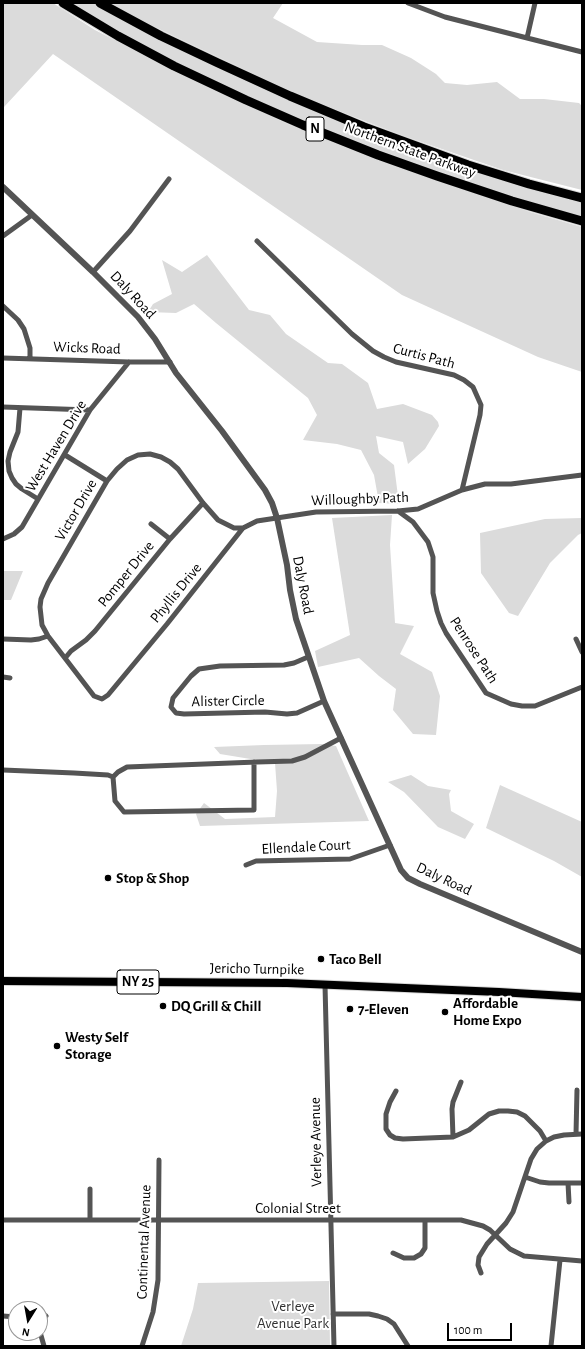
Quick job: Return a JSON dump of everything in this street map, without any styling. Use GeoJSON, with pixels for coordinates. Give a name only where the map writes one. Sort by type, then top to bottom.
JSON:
{"type":"FeatureCollection","features":[{"type":"Feature","properties":{"kind":"highway","name":"Northern State Parkway"},"geometry":{"type":"LineString","coordinates":[[63,3],[118,36],[174,66],[296,122],[378,155],[437,176],[582,222]]}},
{"type":"Feature","properties":{"kind":"highway","name":"Northern State Parkway"},"geometry":{"type":"LineString","coordinates":[[100,3],[154,33],[300,100],[364,127],[468,165],[582,198]]}},
{"type":"Feature","properties":{"kind":"main road","name":"Jericho Turnpike"},"geometry":{"type":"LineString","coordinates":[[3,981],[207,982],[325,985],[582,997]]}},
{"type":"Feature","properties":{"kind":"street"},"geometry":{"type":"LineString","coordinates":[[408,3],[445,17],[582,52]]}},
{"type":"Feature","properties":{"kind":"street"},"geometry":{"type":"LineString","coordinates":[[527,38],[535,3]]}},
{"type":"Feature","properties":{"kind":"street"},"geometry":{"type":"LineString","coordinates":[[93,272],[130,231],[169,180]]}},
{"type":"Feature","properties":{"kind":"street","name":"Daly Road"},"geometry":{"type":"LineString","coordinates":[[3,187],[93,272],[138,317],[155,339],[176,373],[222,431],[272,503],[277,518],[287,565],[296,620],[308,657],[324,700],[401,870],[408,878],[582,952]]}},
{"type":"Feature","properties":{"kind":"street"},"geometry":{"type":"LineString","coordinates":[[3,236],[32,215]]}},
{"type":"Feature","properties":{"kind":"street","name":"Curtis Path"},"geometry":{"type":"LineString","coordinates":[[257,241],[352,334],[373,351],[396,362],[454,375],[473,387],[481,405],[480,415],[462,490]]}},
{"type":"Feature","properties":{"kind":"street"},"geometry":{"type":"LineString","coordinates":[[3,306],[18,320],[24,329],[29,344],[30,358]]}},
{"type":"Feature","properties":{"kind":"street","name":"Wicks Road"},"geometry":{"type":"LineString","coordinates":[[3,358],[170,362]]}},
{"type":"Feature","properties":{"kind":"street","name":"West Haven Drive"},"geometry":{"type":"LineString","coordinates":[[3,539],[14,534],[22,527],[90,410],[129,362]]}},
{"type":"Feature","properties":{"kind":"street"},"geometry":{"type":"LineString","coordinates":[[3,408],[90,410]]}},
{"type":"Feature","properties":{"kind":"street"},"geometry":{"type":"LineString","coordinates":[[20,408],[18,432],[8,461],[9,471],[16,484],[38,499]]}},
{"type":"Feature","properties":{"kind":"street","name":"Victor Drive"},"geometry":{"type":"LineString","coordinates":[[102,699],[94,696],[66,657],[48,636],[42,625],[40,616],[41,599],[44,591],[108,481],[117,469],[127,460],[138,455],[150,454],[161,457],[178,469],[203,503],[218,520],[234,528],[242,528]]}},
{"type":"Feature","properties":{"kind":"street"},"geometry":{"type":"LineString","coordinates":[[65,455],[108,481]]}},
{"type":"Feature","properties":{"kind":"street","name":"Willoughby Path"},"geometry":{"type":"LineString","coordinates":[[277,518],[316,512],[398,511],[418,509],[462,490],[485,484],[511,484],[582,474]]}},
{"type":"Feature","properties":{"kind":"street","name":"Pomper Drive"},"geometry":{"type":"LineString","coordinates":[[66,657],[95,631],[170,539],[203,503]]}},
{"type":"Feature","properties":{"kind":"street","name":"Penrose Path"},"geometry":{"type":"LineString","coordinates":[[398,511],[413,522],[428,542],[433,557],[433,593],[436,611],[446,633],[486,693],[512,704],[534,706],[582,687]]}},
{"type":"Feature","properties":{"kind":"street","name":"Phyllis Drive"},"geometry":{"type":"LineString","coordinates":[[102,699],[108,695],[167,624],[242,528],[257,521],[277,518]]}},
{"type":"Feature","properties":{"kind":"street"},"geometry":{"type":"LineString","coordinates":[[152,524],[170,539]]}},
{"type":"Feature","properties":{"kind":"street"},"geometry":{"type":"LineString","coordinates":[[3,639],[31,640],[48,636]]}},
{"type":"Feature","properties":{"kind":"street"},"geometry":{"type":"LineString","coordinates":[[576,640],[582,652]]}},
{"type":"Feature","properties":{"kind":"street","name":"Alister Circle"},"geometry":{"type":"LineString","coordinates":[[308,657],[294,663],[284,665],[220,666],[199,669],[191,676],[173,698],[170,707],[176,713],[184,714],[265,712],[288,714],[297,713],[324,700]]}},
{"type":"Feature","properties":{"kind":"street"},"geometry":{"type":"LineString","coordinates":[[3,677],[10,678]]}},
{"type":"Feature","properties":{"kind":"street"},"geometry":{"type":"LineString","coordinates":[[254,762],[254,810],[124,812],[115,800],[113,777],[127,767],[254,762],[292,761],[305,757],[341,738]]}},
{"type":"Feature","properties":{"kind":"street"},"geometry":{"type":"LineString","coordinates":[[3,770],[108,775],[113,777]]}},
{"type":"Feature","properties":{"kind":"street","name":"Ellendale Court"},"geometry":{"type":"LineString","coordinates":[[246,865],[256,861],[350,859],[390,845]]}},
{"type":"Feature","properties":{"kind":"street","name":"Verleye Avenue"},"geometry":{"type":"LineString","coordinates":[[325,985],[334,1346]]}},
{"type":"Feature","properties":{"kind":"street"},"geometry":{"type":"LineString","coordinates":[[453,1136],[453,1102],[461,1082]]}},
{"type":"Feature","properties":{"kind":"street"},"geometry":{"type":"LineString","coordinates":[[576,1134],[577,1090]]}},
{"type":"Feature","properties":{"kind":"street"},"geometry":{"type":"LineString","coordinates":[[396,1091],[386,1114],[386,1129],[390,1135],[395,1138],[403,1139],[453,1136],[469,1130],[489,1114],[499,1111],[508,1111],[517,1112],[526,1116],[540,1131],[546,1141]]}},
{"type":"Feature","properties":{"kind":"street"},"geometry":{"type":"LineString","coordinates":[[480,1273],[478,1265],[479,1257],[494,1234],[506,1223],[513,1212],[531,1159],[537,1149],[546,1141],[554,1137],[582,1134]]}},
{"type":"Feature","properties":{"kind":"street","name":"Continental Avenue"},"geometry":{"type":"LineString","coordinates":[[142,1346],[153,1312],[158,1280],[159,1160]]}},
{"type":"Feature","properties":{"kind":"street"},"geometry":{"type":"LineString","coordinates":[[525,1177],[540,1182],[582,1183]]}},
{"type":"Feature","properties":{"kind":"street"},"geometry":{"type":"LineString","coordinates":[[568,1183],[569,1202]]}},
{"type":"Feature","properties":{"kind":"street"},"geometry":{"type":"LineString","coordinates":[[90,1189],[90,1220]]}},
{"type":"Feature","properties":{"kind":"street","name":"Colonial Street"},"geometry":{"type":"LineString","coordinates":[[3,1220],[461,1220],[483,1226],[516,1253],[535,1258],[582,1261]]}},
{"type":"Feature","properties":{"kind":"street"},"geometry":{"type":"LineString","coordinates":[[393,1253],[404,1258],[414,1258],[420,1254],[425,1248],[425,1220]]}},
{"type":"Feature","properties":{"kind":"street"},"geometry":{"type":"LineString","coordinates":[[551,1346],[560,1260]]}},
{"type":"Feature","properties":{"kind":"street"},"geometry":{"type":"LineString","coordinates":[[333,1314],[369,1314],[387,1319],[394,1324],[408,1346]]}},
{"type":"Feature","properties":{"kind":"green space"},"geometry":{"type":"Polygon","coordinates":[[[3,3],[53,3],[95,30],[217,92],[290,125],[530,212],[582,227],[582,372],[538,357],[402,295],[53,54],[4,107],[3,3]]]}},
{"type":"Feature","properties":{"kind":"green space"},"geometry":{"type":"Polygon","coordinates":[[[69,3],[97,3],[348,123],[582,199],[582,217],[520,199],[388,154],[311,124],[235,91],[168,58],[115,30],[69,3]]]}},
{"type":"Feature","properties":{"kind":"green space"},"geometry":{"type":"Polygon","coordinates":[[[108,3],[283,3],[273,18],[317,42],[382,45],[411,58],[436,74],[445,83],[467,85],[497,82],[520,99],[544,99],[579,103],[582,106],[582,190],[503,170],[404,136],[349,115],[294,93],[108,3]]]}},
{"type":"Feature","properties":{"kind":"green space"},"geometry":{"type":"Polygon","coordinates":[[[207,255],[249,310],[270,315],[286,334],[328,363],[342,364],[368,383],[377,409],[403,404],[432,415],[438,422],[439,426],[425,449],[408,464],[403,442],[376,436],[379,453],[394,465],[399,504],[379,503],[374,475],[361,450],[337,444],[303,440],[317,415],[308,398],[194,304],[176,313],[148,312],[153,304],[172,294],[162,260],[182,272],[207,255]]]}},
{"type":"Feature","properties":{"kind":"green space"},"geometry":{"type":"Polygon","coordinates":[[[392,515],[390,545],[395,623],[414,626],[400,654],[432,672],[440,696],[436,735],[413,734],[393,710],[396,689],[359,658],[318,667],[315,651],[350,635],[332,518],[392,515]]]}},
{"type":"Feature","properties":{"kind":"green space"},"geometry":{"type":"Polygon","coordinates":[[[582,518],[582,533],[578,535],[550,563],[518,616],[509,613],[481,573],[480,533],[545,519],[582,518]]]}},
{"type":"Feature","properties":{"kind":"green space"},"geometry":{"type":"Polygon","coordinates":[[[3,571],[23,571],[11,600],[3,600],[3,571]]]}},
{"type":"Feature","properties":{"kind":"green space"},"geometry":{"type":"Polygon","coordinates":[[[323,744],[336,746],[369,821],[200,826],[196,814],[204,803],[225,819],[275,817],[277,791],[275,763],[220,754],[214,747],[323,744]]]}},
{"type":"Feature","properties":{"kind":"green space"},"geometry":{"type":"Polygon","coordinates":[[[411,775],[428,786],[451,790],[449,794],[451,811],[474,824],[465,839],[438,827],[404,792],[388,782],[411,775]]]}},
{"type":"Feature","properties":{"kind":"green space"},"geometry":{"type":"Polygon","coordinates":[[[500,785],[582,822],[582,877],[554,861],[486,828],[500,785]]]}},
{"type":"Feature","properties":{"kind":"green space","name":"Verleye Avenue Park"},"geometry":{"type":"Polygon","coordinates":[[[329,1281],[330,1346],[181,1346],[193,1309],[198,1283],[329,1281]]]}},
{"type":"Feature","properties":{"kind":"place","name":"Stop & Shop"},"geometry":{"type":"Point","coordinates":[108,878]}},
{"type":"Feature","properties":{"kind":"place","name":"Taco Bell"},"geometry":{"type":"Point","coordinates":[321,959]}},
{"type":"Feature","properties":{"kind":"place","name":"DQ Grill & Chill"},"geometry":{"type":"Point","coordinates":[163,1006]}},
{"type":"Feature","properties":{"kind":"place","name":"7-Eleven"},"geometry":{"type":"Point","coordinates":[350,1009]}},
{"type":"Feature","properties":{"kind":"place","name":"Affordable Home Expo"},"geometry":{"type":"Point","coordinates":[445,1012]}},
{"type":"Feature","properties":{"kind":"place","name":"Westy Self Storage"},"geometry":{"type":"Point","coordinates":[57,1046]}}]}
